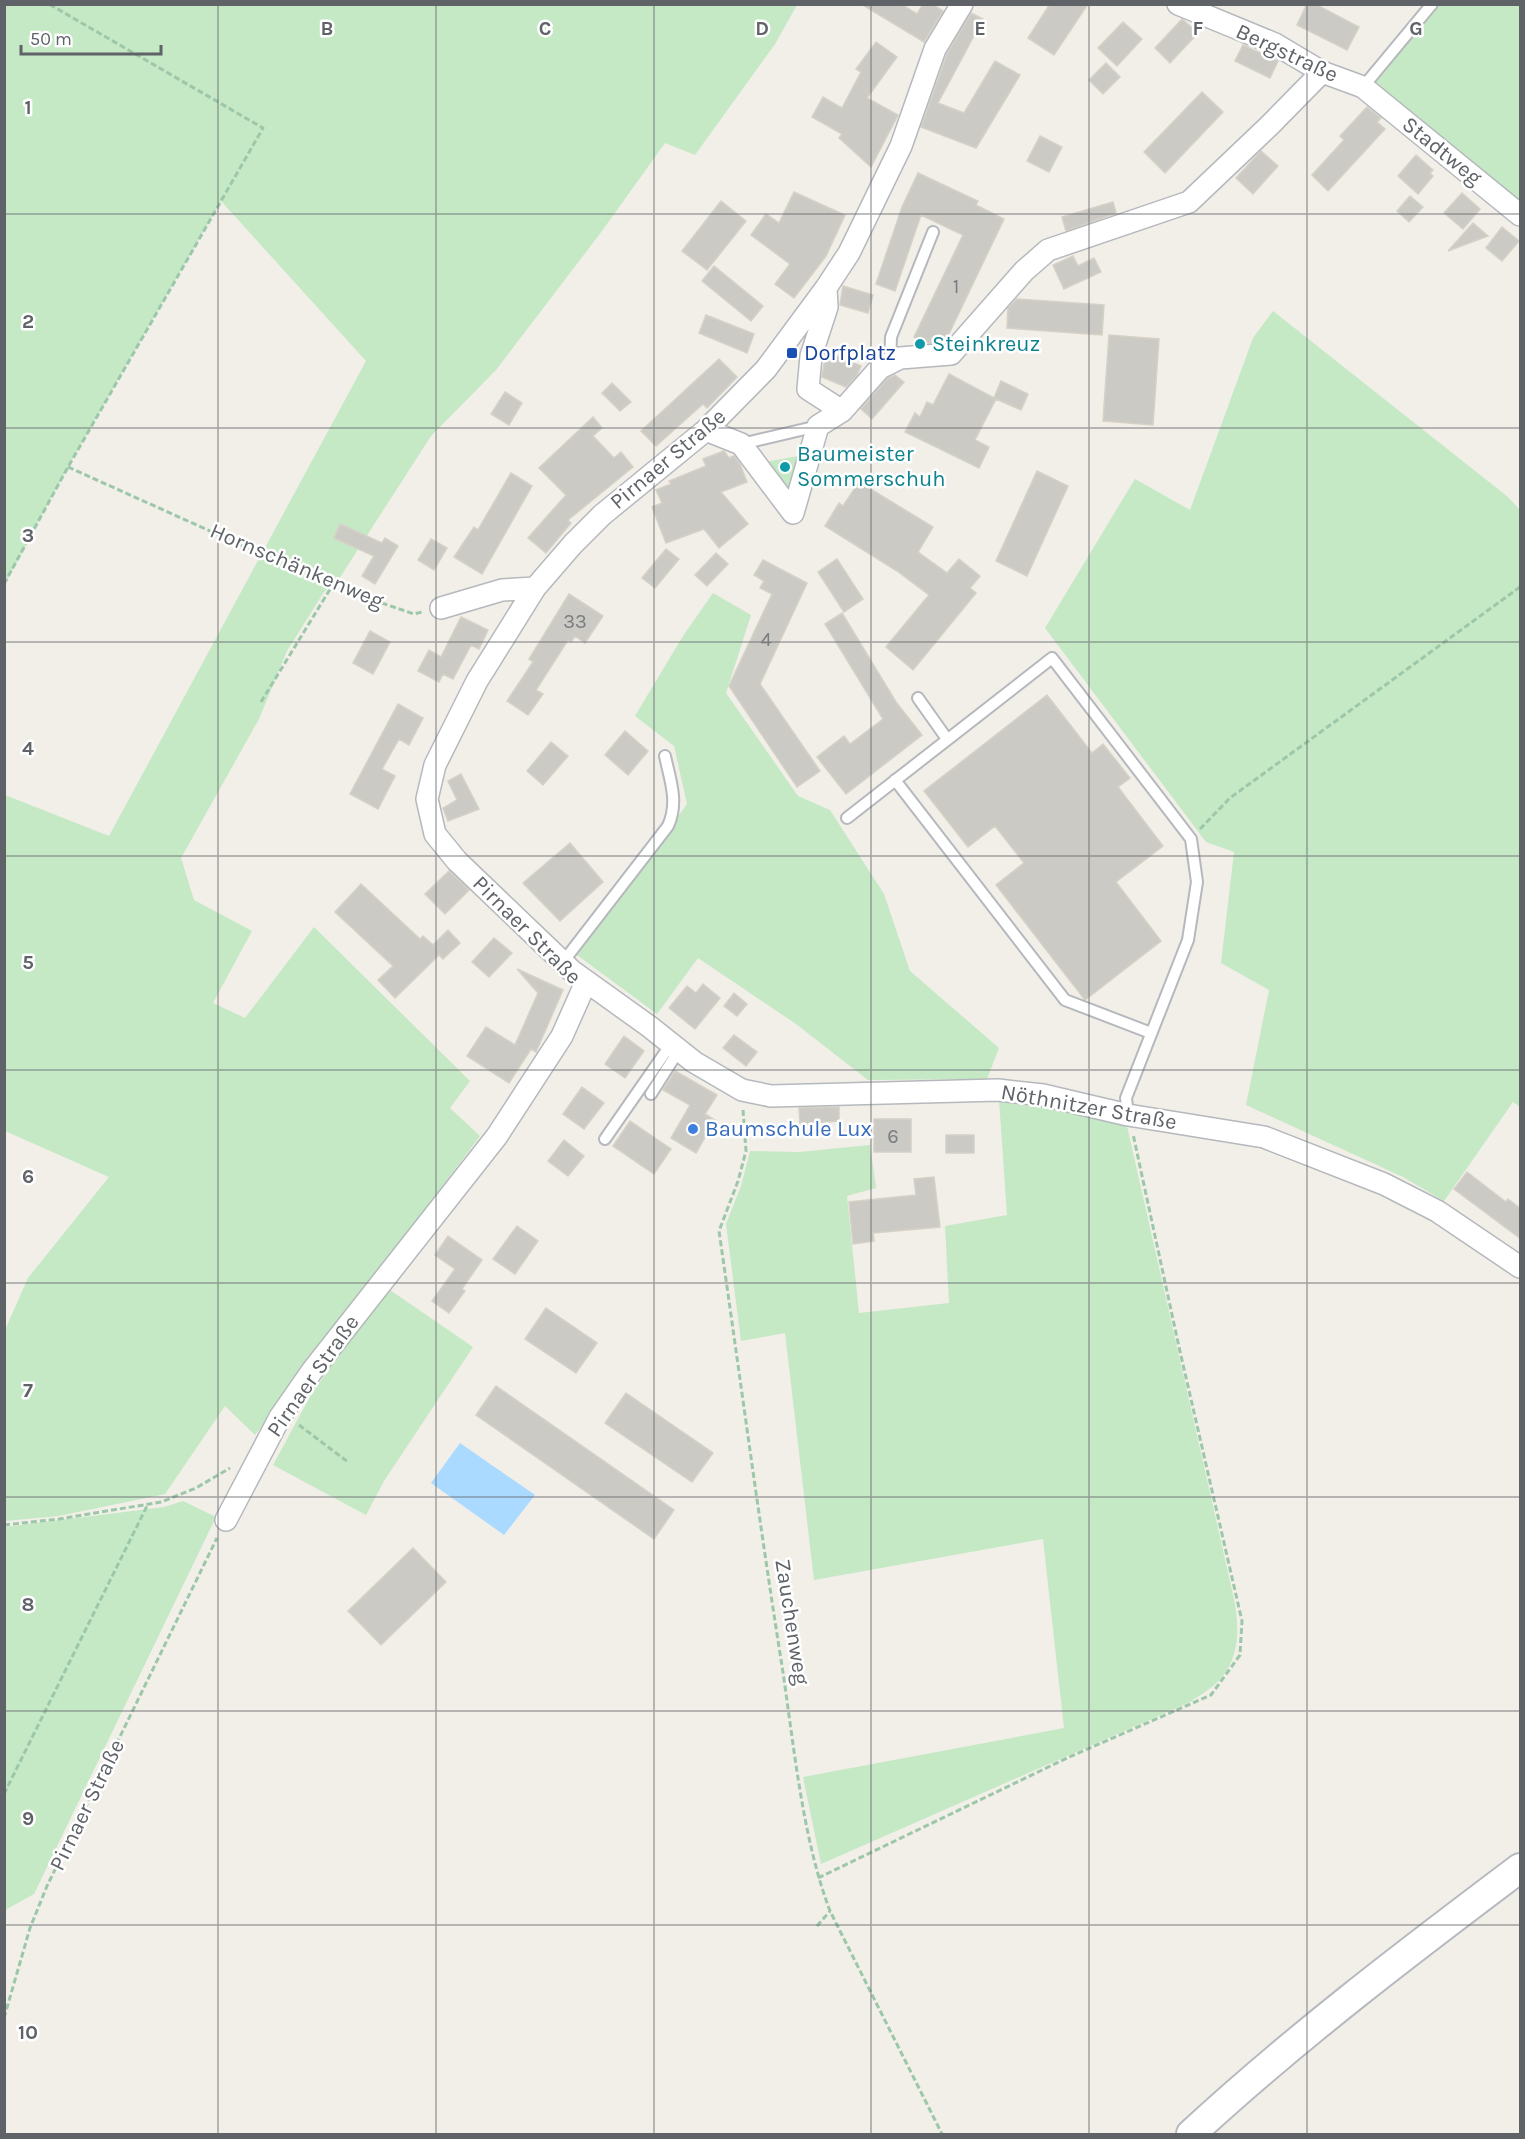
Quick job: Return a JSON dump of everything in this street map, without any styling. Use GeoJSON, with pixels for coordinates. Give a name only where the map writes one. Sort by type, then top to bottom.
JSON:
{"type":"FeatureCollection","features":[{"type":"Feature","properties":{"kind":"main road"},"geometry":{"type":"LineString","coordinates":[[1191,2134],[1377,1976],[1521,1868]]}},
{"type":"Feature","properties":{"kind":"street","name":"Pirnaer Straße"},"geometry":{"type":"LineString","coordinates":[[226,1520],[283,1413],[312,1371],[497,1136],[562,1036],[586,982],[457,861],[435,834],[427,798],[435,765],[477,681],[535,588],[602,515],[706,430],[766,369],[826,288],[849,253],[901,146],[935,49],[962,4]]}},
{"type":"Feature","properties":{"kind":"street","name":"Bergstraße"},"geometry":{"type":"LineString","coordinates":[[1178,4],[1275,44],[1322,72],[1364,87]]}},
{"type":"Feature","properties":{"kind":"street"},"geometry":{"type":"LineString","coordinates":[[706,430],[741,444],[793,513],[818,426],[842,411],[880,368],[900,358],[951,354],[1024,271],[1048,250],[1189,202],[1322,72]]}},
{"type":"Feature","properties":{"kind":"street","name":"Stadtweg"},"geometry":{"type":"LineString","coordinates":[[1364,87],[1521,214]]}},
{"type":"Feature","properties":{"kind":"street"},"geometry":{"type":"LineString","coordinates":[[826,288],[827,307],[812,356],[808,389],[842,411]]}},
{"type":"Feature","properties":{"kind":"street"},"geometry":{"type":"LineString","coordinates":[[441,608],[502,590],[535,588]]}},
{"type":"Feature","properties":{"kind":"street","name":"Nöthnitzer Straße"},"geometry":{"type":"LineString","coordinates":[[586,982],[694,1062],[742,1090],[771,1096],[998,1090],[1043,1095],[1128,1115],[1264,1137],[1384,1184],[1437,1211],[1521,1267]]}},
{"type":"Feature","properties":{"kind":"lane"},"geometry":{"type":"LineString","coordinates":[[1364,87],[1432,4]]}},
{"type":"Feature","properties":{"kind":"lane"},"geometry":{"type":"LineString","coordinates":[[890,363],[891,337],[933,232]]}},
{"type":"Feature","properties":{"kind":"lane"},"geometry":{"type":"LineString","coordinates":[[741,444],[818,426]]}},
{"type":"Feature","properties":{"kind":"lane"},"geometry":{"type":"LineString","coordinates":[[847,818],[1052,658],[1191,839],[1197,882],[1188,940],[1126,1098],[1128,1115]]}},
{"type":"Feature","properties":{"kind":"lane"},"geometry":{"type":"LineString","coordinates":[[918,698],[947,739]]}},
{"type":"Feature","properties":{"kind":"lane"},"geometry":{"type":"LineString","coordinates":[[563,962],[668,826],[674,813],[674,800],[665,756]]}},
{"type":"Feature","properties":{"kind":"lane"},"geometry":{"type":"LineString","coordinates":[[895,780],[1065,1000],[1151,1033]]}},
{"type":"Feature","properties":{"kind":"lane"},"geometry":{"type":"LineString","coordinates":[[651,1094],[675,1047]]}},
{"type":"Feature","properties":{"kind":"lane"},"geometry":{"type":"LineString","coordinates":[[605,1139],[675,1047]]}},
{"type":"Feature","properties":{"kind":"path"},"geometry":{"type":"LineString","coordinates":[[4,584],[68,467],[263,128],[49,4]]}},
{"type":"Feature","properties":{"kind":"path","name":"Hornschänkenweg"},"geometry":{"type":"LineString","coordinates":[[68,467],[332,586],[414,614],[441,608]]}},
{"type":"Feature","properties":{"kind":"path"},"geometry":{"type":"LineString","coordinates":[[261,702],[332,586]]}},
{"type":"Feature","properties":{"kind":"path"},"geometry":{"type":"LineString","coordinates":[[1191,839],[1230,798],[1521,587]]}},
{"type":"Feature","properties":{"kind":"path","name":"Zauchenweg"},"geometry":{"type":"LineString","coordinates":[[742,1090],[746,1151],[738,1181],[719,1231],[799,1778],[818,1878],[830,1911],[942,2134]]}},
{"type":"Feature","properties":{"kind":"path"},"geometry":{"type":"LineString","coordinates":[[818,1878],[1067,1758],[1211,1695],[1240,1655],[1242,1621],[1128,1115]]}},
{"type":"Feature","properties":{"kind":"path"},"geometry":{"type":"LineString","coordinates":[[283,1413],[348,1462]]}},
{"type":"Feature","properties":{"kind":"path"},"geometry":{"type":"LineString","coordinates":[[4,1525],[59,1519],[175,1498],[262,1449]]}},
{"type":"Feature","properties":{"kind":"path"},"geometry":{"type":"LineString","coordinates":[[4,1794],[148,1504]]}},
{"type":"Feature","properties":{"kind":"path","name":"Pirnaer Straße"},"geometry":{"type":"LineString","coordinates":[[4,2018],[30,1928],[47,1886],[226,1520]]}},
{"type":"Feature","properties":{"kind":"path"},"geometry":{"type":"LineString","coordinates":[[817,1926],[830,1911]]}},
{"type":"Feature","properties":{"kind":"green space"},"geometry":{"type":"Polygon","coordinates":[[[5,5],[797,5],[775,44],[695,155],[665,143],[602,231],[496,370],[431,436],[337,582],[324,592],[287,651],[259,719],[181,858],[194,900],[252,931],[213,1003],[245,1018],[314,927],[470,1081],[450,1108],[480,1136],[255,1435],[225,1406],[165,1494],[59,1516],[5,1521],[5,1330],[28,1278],[109,1177],[5,1131],[5,795],[109,836],[366,361],[221,201],[68,467],[5,584],[5,5]]]}},
{"type":"Feature","properties":{"kind":"green space"},"geometry":{"type":"Polygon","coordinates":[[[1432,5],[1520,5],[1520,215],[1363,87],[1432,5]]]}},
{"type":"Feature","properties":{"kind":"green space"},"geometry":{"type":"Polygon","coordinates":[[[1273,311],[1508,497],[1520,510],[1520,1107],[1513,1102],[1444,1201],[1403,1177],[1246,1105],[1269,990],[1221,963],[1234,852],[1206,842],[1045,628],[1135,479],[1190,510],[1253,338],[1273,311]]]}},
{"type":"Feature","properties":{"kind":"green space"},"geometry":{"type":"Polygon","coordinates":[[[803,455],[795,485],[782,487],[765,462],[803,455]]]}},
{"type":"Feature","properties":{"kind":"green space"},"geometry":{"type":"Polygon","coordinates":[[[713,593],[751,615],[726,693],[798,796],[830,810],[884,894],[910,971],[999,1048],[987,1079],[868,1080],[796,1024],[698,958],[657,1014],[577,955],[687,804],[674,746],[635,716],[683,636],[713,593]]]}},
{"type":"Feature","properties":{"kind":"green space"},"geometry":{"type":"Polygon","coordinates":[[[999,1100],[1029,1103],[1127,1126],[1234,1599],[1237,1623],[1236,1646],[1229,1667],[1222,1677],[1190,1702],[821,1864],[803,1777],[1064,1728],[1043,1539],[814,1580],[785,1333],[741,1341],[726,1224],[741,1186],[750,1151],[799,1152],[870,1145],[876,1188],[847,1196],[859,1313],[949,1303],[945,1226],[1007,1215],[999,1100]]]}},
{"type":"Feature","properties":{"kind":"green space"},"geometry":{"type":"Polygon","coordinates":[[[387,1288],[473,1347],[384,1481],[366,1515],[273,1465],[312,1393],[387,1288]]]}},
{"type":"Feature","properties":{"kind":"green space"},"geometry":{"type":"Polygon","coordinates":[[[183,1501],[216,1517],[34,1894],[7,1909],[5,1913],[4,1527],[164,1507],[183,1501]]]}},
{"type":"Feature","properties":{"kind":"water"},"geometry":{"type":"Polygon","coordinates":[[[460,1443],[535,1495],[504,1535],[431,1483],[460,1443]]]}},
{"type":"Feature","properties":{"kind":"building"},"geometry":{"type":"Polygon","coordinates":[[[861,4],[901,4],[917,14],[923,4],[932,4],[943,11],[924,42],[861,4]]]}},
{"type":"Feature","properties":{"kind":"building"},"geometry":{"type":"Polygon","coordinates":[[[1050,4],[1088,4],[1054,55],[1028,38],[1050,4]]]}},
{"type":"Feature","properties":{"kind":"building"},"geometry":{"type":"Polygon","coordinates":[[[1307,4],[1315,4],[1359,27],[1347,50],[1297,25],[1307,4]]]}},
{"type":"Feature","properties":{"kind":"building"},"geometry":{"type":"Polygon","coordinates":[[[971,13],[983,19],[938,103],[964,113],[995,61],[1020,75],[976,148],[921,127],[947,54],[971,13]]]}},
{"type":"Feature","properties":{"kind":"building"},"geometry":{"type":"Polygon","coordinates":[[[1182,19],[1198,33],[1170,63],[1155,48],[1182,19]]]}},
{"type":"Feature","properties":{"kind":"building"},"geometry":{"type":"Polygon","coordinates":[[[1123,22],[1142,39],[1117,66],[1098,48],[1123,22]]]}},
{"type":"Feature","properties":{"kind":"building"},"geometry":{"type":"Polygon","coordinates":[[[876,42],[897,57],[867,98],[898,115],[871,167],[839,138],[842,134],[812,117],[823,97],[842,108],[861,72],[856,69],[876,42]]]}},
{"type":"Feature","properties":{"kind":"building"},"geometry":{"type":"Polygon","coordinates":[[[1243,45],[1278,61],[1270,78],[1235,61],[1243,45]]]}},
{"type":"Feature","properties":{"kind":"building"},"geometry":{"type":"Polygon","coordinates":[[[1106,63],[1120,77],[1103,94],[1089,80],[1106,63]]]}},
{"type":"Feature","properties":{"kind":"building"},"geometry":{"type":"Polygon","coordinates":[[[1202,92],[1223,112],[1165,173],[1144,152],[1202,92]]]}},
{"type":"Feature","properties":{"kind":"building"},"geometry":{"type":"Polygon","coordinates":[[[1367,107],[1381,118],[1377,122],[1385,129],[1328,191],[1312,175],[1344,140],[1340,136],[1367,107]]]}},
{"type":"Feature","properties":{"kind":"building"},"geometry":{"type":"Polygon","coordinates":[[[1040,136],[1062,147],[1049,172],[1027,161],[1040,136]]]}},
{"type":"Feature","properties":{"kind":"building"},"geometry":{"type":"Polygon","coordinates":[[[1261,151],[1278,166],[1253,194],[1236,178],[1261,151]]]}},
{"type":"Feature","properties":{"kind":"building"},"geometry":{"type":"Polygon","coordinates":[[[1416,155],[1433,170],[1430,173],[1433,176],[1418,194],[1398,176],[1416,155]]]}},
{"type":"Feature","properties":{"kind":"building"},"geometry":{"type":"Polygon","coordinates":[[[918,173],[978,201],[976,205],[1004,219],[945,342],[928,343],[914,337],[963,235],[921,215],[895,291],[876,284],[902,207],[918,173]]]}},
{"type":"Feature","properties":{"kind":"building"},"geometry":{"type":"Polygon","coordinates":[[[794,192],[845,215],[826,256],[794,298],[775,284],[790,264],[751,235],[766,214],[779,223],[794,192]]]}},
{"type":"Feature","properties":{"kind":"building"},"geometry":{"type":"Polygon","coordinates":[[[1462,193],[1480,209],[1463,229],[1444,213],[1462,193]]]}},
{"type":"Feature","properties":{"kind":"building"},"geometry":{"type":"Polygon","coordinates":[[[1410,196],[1423,207],[1409,222],[1397,211],[1410,196]]]}},
{"type":"Feature","properties":{"kind":"building"},"geometry":{"type":"Polygon","coordinates":[[[721,201],[746,221],[707,270],[682,251],[721,201]]]}},
{"type":"Feature","properties":{"kind":"building"},"geometry":{"type":"Polygon","coordinates":[[[1113,202],[1116,213],[1066,231],[1062,217],[1113,202]]]}},
{"type":"Feature","properties":{"kind":"building"},"geometry":{"type":"Polygon","coordinates":[[[1473,223],[1488,236],[1448,251],[1473,223]]]}},
{"type":"Feature","properties":{"kind":"building"},"geometry":{"type":"Polygon","coordinates":[[[1502,227],[1519,241],[1502,261],[1486,248],[1502,227]]]}},
{"type":"Feature","properties":{"kind":"building"},"geometry":{"type":"Polygon","coordinates":[[[1073,256],[1078,266],[1094,258],[1101,272],[1064,289],[1053,265],[1073,256]]]}},
{"type":"Feature","properties":{"kind":"building"},"geometry":{"type":"Polygon","coordinates":[[[714,266],[763,306],[751,321],[702,281],[714,266]]]}},
{"type":"Feature","properties":{"kind":"building"},"geometry":{"type":"Polygon","coordinates":[[[843,286],[873,295],[868,313],[840,305],[843,286]]]}},
{"type":"Feature","properties":{"kind":"building"},"geometry":{"type":"Polygon","coordinates":[[[1017,299],[1104,305],[1102,335],[1007,328],[1008,308],[1017,299]]]}},
{"type":"Feature","properties":{"kind":"building"},"geometry":{"type":"Polygon","coordinates":[[[706,315],[754,334],[747,353],[699,333],[706,315]]]}},
{"type":"Feature","properties":{"kind":"building"},"geometry":{"type":"Polygon","coordinates":[[[1109,335],[1159,339],[1153,425],[1103,421],[1109,335]]]}},
{"type":"Feature","properties":{"kind":"building"},"geometry":{"type":"Polygon","coordinates":[[[826,352],[861,366],[857,375],[846,387],[822,377],[826,352]]]}},
{"type":"Feature","properties":{"kind":"building"},"geometry":{"type":"Polygon","coordinates":[[[719,359],[737,377],[707,408],[703,404],[656,446],[641,431],[719,359]]]}},
{"type":"Feature","properties":{"kind":"building"},"geometry":{"type":"Polygon","coordinates":[[[949,374],[994,398],[1001,381],[1028,394],[1021,410],[996,399],[975,440],[989,447],[979,468],[905,432],[915,413],[920,417],[927,402],[933,405],[949,374]]]}},
{"type":"Feature","properties":{"kind":"building"},"geometry":{"type":"Polygon","coordinates":[[[895,375],[904,382],[872,419],[861,409],[888,378],[895,375]]]}},
{"type":"Feature","properties":{"kind":"building"},"geometry":{"type":"Polygon","coordinates":[[[612,383],[631,402],[620,411],[602,393],[612,383]]]}},
{"type":"Feature","properties":{"kind":"building"},"geometry":{"type":"Polygon","coordinates":[[[505,392],[522,403],[509,425],[491,414],[505,392]]]}},
{"type":"Feature","properties":{"kind":"building"},"geometry":{"type":"Polygon","coordinates":[[[593,417],[602,428],[593,436],[614,458],[621,452],[633,467],[568,520],[571,523],[546,553],[528,538],[566,495],[539,468],[593,417]]]}},
{"type":"Feature","properties":{"kind":"building"},"geometry":{"type":"Polygon","coordinates":[[[724,451],[729,458],[734,456],[740,464],[747,482],[721,492],[748,524],[719,548],[704,529],[666,543],[652,507],[662,503],[656,490],[671,484],[669,481],[706,466],[703,459],[724,451]]]}},
{"type":"Feature","properties":{"kind":"building"},"geometry":{"type":"Polygon","coordinates":[[[1037,471],[1068,486],[1027,576],[996,561],[1037,471]]]}},
{"type":"Feature","properties":{"kind":"building"},"geometry":{"type":"Polygon","coordinates":[[[511,473],[532,486],[482,574],[454,557],[474,527],[478,530],[511,473]]]}},
{"type":"Feature","properties":{"kind":"building"},"geometry":{"type":"Polygon","coordinates":[[[859,482],[933,527],[918,552],[947,573],[959,559],[980,576],[970,588],[976,593],[913,670],[886,647],[929,595],[897,571],[825,526],[839,503],[843,506],[859,482]]]}},
{"type":"Feature","properties":{"kind":"building"},"geometry":{"type":"Polygon","coordinates":[[[340,524],[382,543],[385,538],[398,546],[375,584],[362,576],[374,556],[334,538],[340,524]]]}},
{"type":"Feature","properties":{"kind":"building"},"geometry":{"type":"Polygon","coordinates":[[[431,539],[447,548],[434,570],[418,560],[431,539]]]}},
{"type":"Feature","properties":{"kind":"building"},"geometry":{"type":"Polygon","coordinates":[[[666,549],[679,559],[655,588],[642,578],[666,549]]]}},
{"type":"Feature","properties":{"kind":"building"},"geometry":{"type":"Polygon","coordinates":[[[716,553],[728,564],[707,586],[695,575],[716,553]]]}},
{"type":"Feature","properties":{"kind":"building"},"geometry":{"type":"Polygon","coordinates":[[[837,559],[863,599],[844,612],[818,572],[837,559]]]}},
{"type":"Feature","properties":{"kind":"building"},"geometry":{"type":"Polygon","coordinates":[[[763,560],[807,583],[760,684],[820,771],[797,787],[729,686],[772,594],[760,588],[764,581],[754,575],[763,560]]]}},
{"type":"Feature","properties":{"kind":"building"},"geometry":{"type":"Polygon","coordinates":[[[569,594],[603,616],[585,643],[575,636],[571,642],[568,640],[536,690],[543,694],[528,715],[507,701],[533,662],[529,659],[569,594]]]}},
{"type":"Feature","properties":{"kind":"building"},"geometry":{"type":"Polygon","coordinates":[[[842,613],[896,702],[922,735],[846,794],[817,757],[844,736],[850,744],[883,719],[825,624],[842,613]]]}},
{"type":"Feature","properties":{"kind":"building"},"geometry":{"type":"Polygon","coordinates":[[[461,617],[488,630],[479,649],[471,645],[453,679],[443,674],[439,682],[418,671],[429,650],[441,657],[461,617]]]}},
{"type":"Feature","properties":{"kind":"building"},"geometry":{"type":"Polygon","coordinates":[[[370,631],[390,642],[373,674],[353,663],[370,631]]]}},
{"type":"Feature","properties":{"kind":"building"},"geometry":{"type":"Polygon","coordinates":[[[1047,695],[1092,753],[1103,744],[1130,778],[1118,787],[1163,846],[1116,882],[1161,941],[1085,1000],[996,885],[1024,863],[995,826],[968,847],[924,791],[1047,695]]]}},
{"type":"Feature","properties":{"kind":"building"},"geometry":{"type":"Polygon","coordinates":[[[398,704],[423,718],[409,745],[399,739],[382,769],[395,776],[378,809],[350,794],[398,704]]]}},
{"type":"Feature","properties":{"kind":"building"},"geometry":{"type":"Polygon","coordinates":[[[625,731],[648,751],[628,775],[605,755],[625,731]]]}},
{"type":"Feature","properties":{"kind":"building"},"geometry":{"type":"Polygon","coordinates":[[[551,742],[568,756],[543,785],[527,771],[551,742]]]}},
{"type":"Feature","properties":{"kind":"building"},"geometry":{"type":"Polygon","coordinates":[[[461,774],[479,809],[448,821],[443,808],[457,800],[448,781],[461,774]]]}},
{"type":"Feature","properties":{"kind":"building"},"geometry":{"type":"Polygon","coordinates":[[[570,843],[603,882],[560,921],[523,883],[570,843]]]}},
{"type":"Feature","properties":{"kind":"building"},"geometry":{"type":"Polygon","coordinates":[[[449,871],[469,890],[445,914],[425,894],[449,871]]]}},
{"type":"Feature","properties":{"kind":"building"},"geometry":{"type":"Polygon","coordinates":[[[361,884],[420,939],[423,936],[433,945],[448,930],[460,943],[443,959],[439,955],[395,998],[378,980],[393,966],[335,912],[361,884]]]}},
{"type":"Feature","properties":{"kind":"building"},"geometry":{"type":"Polygon","coordinates":[[[494,938],[512,953],[489,977],[472,962],[494,938]]]}},
{"type":"Feature","properties":{"kind":"building"},"geometry":{"type":"Polygon","coordinates":[[[517,969],[563,990],[536,1052],[531,1049],[509,1083],[467,1056],[486,1027],[515,1045],[538,993],[517,969]]]}},
{"type":"Feature","properties":{"kind":"building"},"geometry":{"type":"Polygon","coordinates":[[[703,984],[720,998],[695,1029],[669,1008],[687,986],[696,993],[703,984]]]}},
{"type":"Feature","properties":{"kind":"building"},"geometry":{"type":"Polygon","coordinates":[[[734,993],[747,1004],[737,1016],[724,1006],[734,993]]]}},
{"type":"Feature","properties":{"kind":"building"},"geometry":{"type":"Polygon","coordinates":[[[734,1035],[757,1052],[746,1066],[723,1048],[734,1035]]]}},
{"type":"Feature","properties":{"kind":"building"},"geometry":{"type":"Polygon","coordinates":[[[624,1036],[644,1051],[625,1078],[605,1064],[624,1036]]]}},
{"type":"Feature","properties":{"kind":"building"},"geometry":{"type":"Polygon","coordinates":[[[675,1071],[717,1095],[705,1114],[715,1120],[696,1153],[671,1138],[690,1105],[663,1090],[675,1071]]]}},
{"type":"Feature","properties":{"kind":"building"},"geometry":{"type":"Polygon","coordinates":[[[582,1087],[604,1103],[584,1129],[563,1114],[582,1087]]]}},
{"type":"Feature","properties":{"kind":"building"},"geometry":{"type":"Polygon","coordinates":[[[839,1107],[839,1121],[800,1124],[799,1108],[839,1107]]]}},
{"type":"Feature","properties":{"kind":"building"},"geometry":{"type":"Polygon","coordinates":[[[874,1119],[911,1119],[911,1152],[874,1152],[874,1119]]]}},
{"type":"Feature","properties":{"kind":"building"},"geometry":{"type":"Polygon","coordinates":[[[630,1121],[671,1149],[654,1174],[613,1146],[630,1121]]]}},
{"type":"Feature","properties":{"kind":"building"},"geometry":{"type":"Polygon","coordinates":[[[946,1135],[974,1135],[974,1153],[946,1153],[946,1135]]]}},
{"type":"Feature","properties":{"kind":"building"},"geometry":{"type":"Polygon","coordinates":[[[564,1140],[584,1156],[568,1176],[548,1161],[564,1140]]]}},
{"type":"Feature","properties":{"kind":"building"},"geometry":{"type":"Polygon","coordinates":[[[1467,1172],[1506,1202],[1508,1199],[1521,1209],[1521,1239],[1454,1189],[1467,1172]]]}},
{"type":"Feature","properties":{"kind":"building"},"geometry":{"type":"Polygon","coordinates":[[[934,1177],[940,1227],[873,1233],[874,1241],[853,1244],[849,1202],[916,1195],[914,1179],[934,1177]]]}},
{"type":"Feature","properties":{"kind":"building"},"geometry":{"type":"Polygon","coordinates":[[[517,1226],[538,1241],[515,1274],[493,1259],[517,1226]]]}},
{"type":"Feature","properties":{"kind":"building"},"geometry":{"type":"Polygon","coordinates":[[[448,1236],[482,1260],[462,1289],[465,1291],[449,1313],[432,1301],[455,1269],[435,1255],[448,1236]]]}},
{"type":"Feature","properties":{"kind":"building"},"geometry":{"type":"Polygon","coordinates":[[[546,1308],[597,1343],[576,1373],[525,1339],[546,1308]]]}},
{"type":"Feature","properties":{"kind":"building"},"geometry":{"type":"Polygon","coordinates":[[[496,1386],[674,1510],[654,1539],[476,1415],[496,1386]]]}},
{"type":"Feature","properties":{"kind":"building"},"geometry":{"type":"Polygon","coordinates":[[[626,1393],[713,1453],[692,1482],[605,1423],[626,1393]]]}},
{"type":"Feature","properties":{"kind":"building"},"geometry":{"type":"Polygon","coordinates":[[[413,1548],[446,1582],[381,1645],[348,1611],[413,1548]]]}},
{"type":"Feature","properties":{"kind":"place","name":"Steinkreuz"},"geometry":{"type":"Point","coordinates":[920,344]}},
{"type":"Feature","properties":{"kind":"place","name":"Dorfplatz"},"geometry":{"type":"Point","coordinates":[792,353]}},
{"type":"Feature","properties":{"kind":"place","name":"Baumeister Sommerschuh"},"geometry":{"type":"Point","coordinates":[785,467]}},
{"type":"Feature","properties":{"kind":"place","name":"Baumschule Lux"},"geometry":{"type":"Point","coordinates":[693,1129]}}]}
